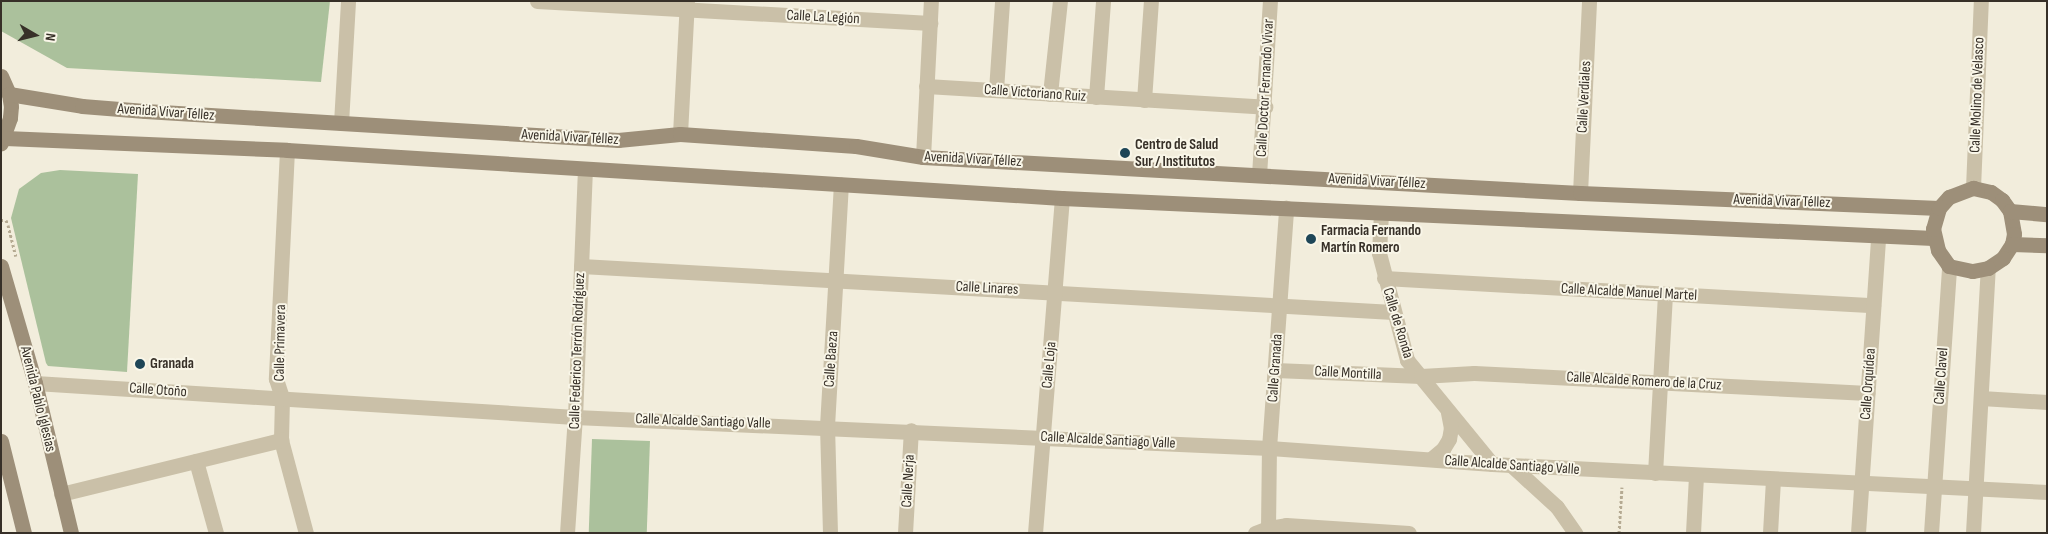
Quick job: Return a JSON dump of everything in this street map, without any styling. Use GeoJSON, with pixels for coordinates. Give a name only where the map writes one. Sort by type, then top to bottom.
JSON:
{"type":"FeatureCollection","features":[{"type":"Feature","properties":{"kind":"street"},"geometry":{"type":"LineString","coordinates":[[341,123],[348,1]]}},
{"type":"Feature","properties":{"kind":"street","name":"Calle La Legión"},"geometry":{"type":"LineString","coordinates":[[537,1],[687,5],[930,23]]}},
{"type":"Feature","properties":{"kind":"street"},"geometry":{"type":"LineString","coordinates":[[923,157],[931,1]]}},
{"type":"Feature","properties":{"kind":"street"},"geometry":{"type":"LineString","coordinates":[[996,90],[1002,1]]}},
{"type":"Feature","properties":{"kind":"street"},"geometry":{"type":"LineString","coordinates":[[1050,94],[1060,1]]}},
{"type":"Feature","properties":{"kind":"street"},"geometry":{"type":"LineString","coordinates":[[1096,97],[1102,1]]}},
{"type":"Feature","properties":{"kind":"street"},"geometry":{"type":"LineString","coordinates":[[1144,100],[1151,1]]}},
{"type":"Feature","properties":{"kind":"street","name":"Calle Doctor Fernando Vivar"},"geometry":{"type":"LineString","coordinates":[[1259,175],[1265,107],[1270,1]]}},
{"type":"Feature","properties":{"kind":"street","name":"Calle Verdiales"},"geometry":{"type":"LineString","coordinates":[[1580,193],[1589,1]]}},
{"type":"Feature","properties":{"kind":"street","name":"Calle Molino de Velasco"},"geometry":{"type":"LineString","coordinates":[[1973,188],[1981,1]]}},
{"type":"Feature","properties":{"kind":"street"},"geometry":{"type":"LineString","coordinates":[[680,134],[687,5]]}},
{"type":"Feature","properties":{"kind":"street"},"geometry":{"type":"LineString","coordinates":[[1,76],[9,94],[10,118],[3,140]]}},
{"type":"Feature","properties":{"kind":"street","name":"Calle Victoriano Ruiz"},"geometry":{"type":"LineString","coordinates":[[926,86],[1265,107]]}},
{"type":"Feature","properties":{"kind":"street","name":"Avenida Vivar Téllez"},"geometry":{"type":"LineString","coordinates":[[9,94],[82,106],[145,111],[618,140],[680,134],[856,146],[923,157],[1580,193],[1939,208]]}},
{"type":"Feature","properties":{"kind":"street","name":"Avenida Vivar Téllez"},"geometry":{"type":"LineString","coordinates":[[3,140],[287,150],[1062,198],[1934,238]]}},
{"type":"Feature","properties":{"kind":"street","name":"Calle Primavera"},"geometry":{"type":"LineString","coordinates":[[287,150],[276,379],[282,398],[282,440],[306,533]]}},
{"type":"Feature","properties":{"kind":"street","name":"Calle Federico Terrón Rodríguez"},"geometry":{"type":"LineString","coordinates":[[567,533],[575,416],[585,169]]}},
{"type":"Feature","properties":{"kind":"street","name":"Calle Baeza"},"geometry":{"type":"LineString","coordinates":[[830,533],[827,426],[841,184]]}},
{"type":"Feature","properties":{"kind":"street"},"geometry":{"type":"LineString","coordinates":[[1973,188],[1991,192],[2002,200],[2010,211],[2014,234],[2012,244],[2003,258],[1988,268],[1972,271],[1949,266],[1938,250],[1933,229],[1939,208],[1950,197],[1973,188]]}},
{"type":"Feature","properties":{"kind":"street","name":"Calle Loja"},"geometry":{"type":"LineString","coordinates":[[1035,533],[1062,198]]}},
{"type":"Feature","properties":{"kind":"street","name":"Calle Granada"},"geometry":{"type":"LineString","coordinates":[[1265,531],[1286,208]]}},
{"type":"Feature","properties":{"kind":"street"},"geometry":{"type":"LineString","coordinates":[[2010,211],[2047,214]]}},
{"type":"Feature","properties":{"kind":"street","name":"Calle de Ronda"},"geometry":{"type":"LineString","coordinates":[[1381,213],[1379,252],[1384,278],[1407,360],[1492,464]]}},
{"type":"Feature","properties":{"kind":"street","name":"Calle Orquídea"},"geometry":{"type":"LineString","coordinates":[[1858,533],[1878,236]]}},
{"type":"Feature","properties":{"kind":"street"},"geometry":{"type":"LineString","coordinates":[[2012,244],[2047,245]]}},
{"type":"Feature","properties":{"kind":"street","name":"Avenida Pablo Iglesias"},"geometry":{"type":"LineString","coordinates":[[1,266],[35,383],[71,533]]}},
{"type":"Feature","properties":{"kind":"street","name":"Calle Linares"},"geometry":{"type":"LineString","coordinates":[[581,266],[1393,312]]}},
{"type":"Feature","properties":{"kind":"street","name":"Calle Clavel"},"geometry":{"type":"LineString","coordinates":[[1931,533],[1949,266]]}},
{"type":"Feature","properties":{"kind":"street"},"geometry":{"type":"LineString","coordinates":[[1973,533],[1988,268]]}},
{"type":"Feature","properties":{"kind":"street","name":"Calle Alcalde Manuel Martel"},"geometry":{"type":"LineString","coordinates":[[1384,278],[1873,305]]}},
{"type":"Feature","properties":{"kind":"street"},"geometry":{"type":"LineString","coordinates":[[1655,473],[1665,295]]}},
{"type":"Feature","properties":{"kind":"street","name":"Calle Montilla"},"geometry":{"type":"LineString","coordinates":[[1275,370],[1420,376]]}},
{"type":"Feature","properties":{"kind":"street","name":"Calle Alcalde Romero de la Cruz"},"geometry":{"type":"LineString","coordinates":[[1420,376],[1474,373],[1868,393]]}},
{"type":"Feature","properties":{"kind":"street","name":"Calle Otoño"},"geometry":{"type":"LineString","coordinates":[[35,383],[282,398]]}},
{"type":"Feature","properties":{"kind":"street","name":"Calle Alcalde Santiago Valle"},"geometry":{"type":"LineString","coordinates":[[282,398],[575,416],[827,426],[1269,448],[1696,476],[1934,486]]}},
{"type":"Feature","properties":{"kind":"street"},"geometry":{"type":"LineString","coordinates":[[1981,398],[2047,402]]}},
{"type":"Feature","properties":{"kind":"street"},"geometry":{"type":"LineString","coordinates":[[1431,460],[1443,449],[1449,439],[1452,428],[1448,410]]}},
{"type":"Feature","properties":{"kind":"street","name":"Calle Nerja"},"geometry":{"type":"LineString","coordinates":[[905,533],[912,430]]}},
{"type":"Feature","properties":{"kind":"street"},"geometry":{"type":"LineString","coordinates":[[62,494],[282,440]]}},
{"type":"Feature","properties":{"kind":"street"},"geometry":{"type":"LineString","coordinates":[[1,441],[24,533]]}},
{"type":"Feature","properties":{"kind":"street"},"geometry":{"type":"LineString","coordinates":[[196,461],[216,533]]}},
{"type":"Feature","properties":{"kind":"street"},"geometry":{"type":"LineString","coordinates":[[1511,465],[1557,507],[1575,533]]}},
{"type":"Feature","properties":{"kind":"street"},"geometry":{"type":"LineString","coordinates":[[1693,533],[1696,476]]}},
{"type":"Feature","properties":{"kind":"street"},"geometry":{"type":"LineString","coordinates":[[1770,533],[1773,479]]}},
{"type":"Feature","properties":{"kind":"street"},"geometry":{"type":"LineString","coordinates":[[1934,486],[2047,492]]}},
{"type":"Feature","properties":{"kind":"street"},"geometry":{"type":"LineString","coordinates":[[1265,531],[1286,525],[1409,533]]}},
{"type":"Feature","properties":{"kind":"path"},"geometry":{"type":"LineString","coordinates":[[1619,533],[1623,472]]}},
{"type":"Feature","properties":{"kind":"green space"},"geometry":{"type":"Polygon","coordinates":[[[1,1],[330,1],[321,82],[67,68],[1,31],[1,1]]]}},
{"type":"Feature","properties":{"kind":"green space"},"geometry":{"type":"Polygon","coordinates":[[[60,170],[138,174],[127,372],[48,366],[46,363],[11,218],[19,189],[41,173],[60,170]]]}},
{"type":"Feature","properties":{"kind":"green space"},"geometry":{"type":"Polygon","coordinates":[[[592,439],[650,441],[647,533],[589,533],[592,439]]]}},
{"type":"Feature","properties":{"kind":"place","name":"Centro de Salud Sur / Institutos"},"geometry":{"type":"Point","coordinates":[1125,153]}},
{"type":"Feature","properties":{"kind":"place","name":"Farmacia Fernando Martín Romero"},"geometry":{"type":"Point","coordinates":[1311,239]}},
{"type":"Feature","properties":{"kind":"place","name":"Granada"},"geometry":{"type":"Point","coordinates":[140,364]}}]}
